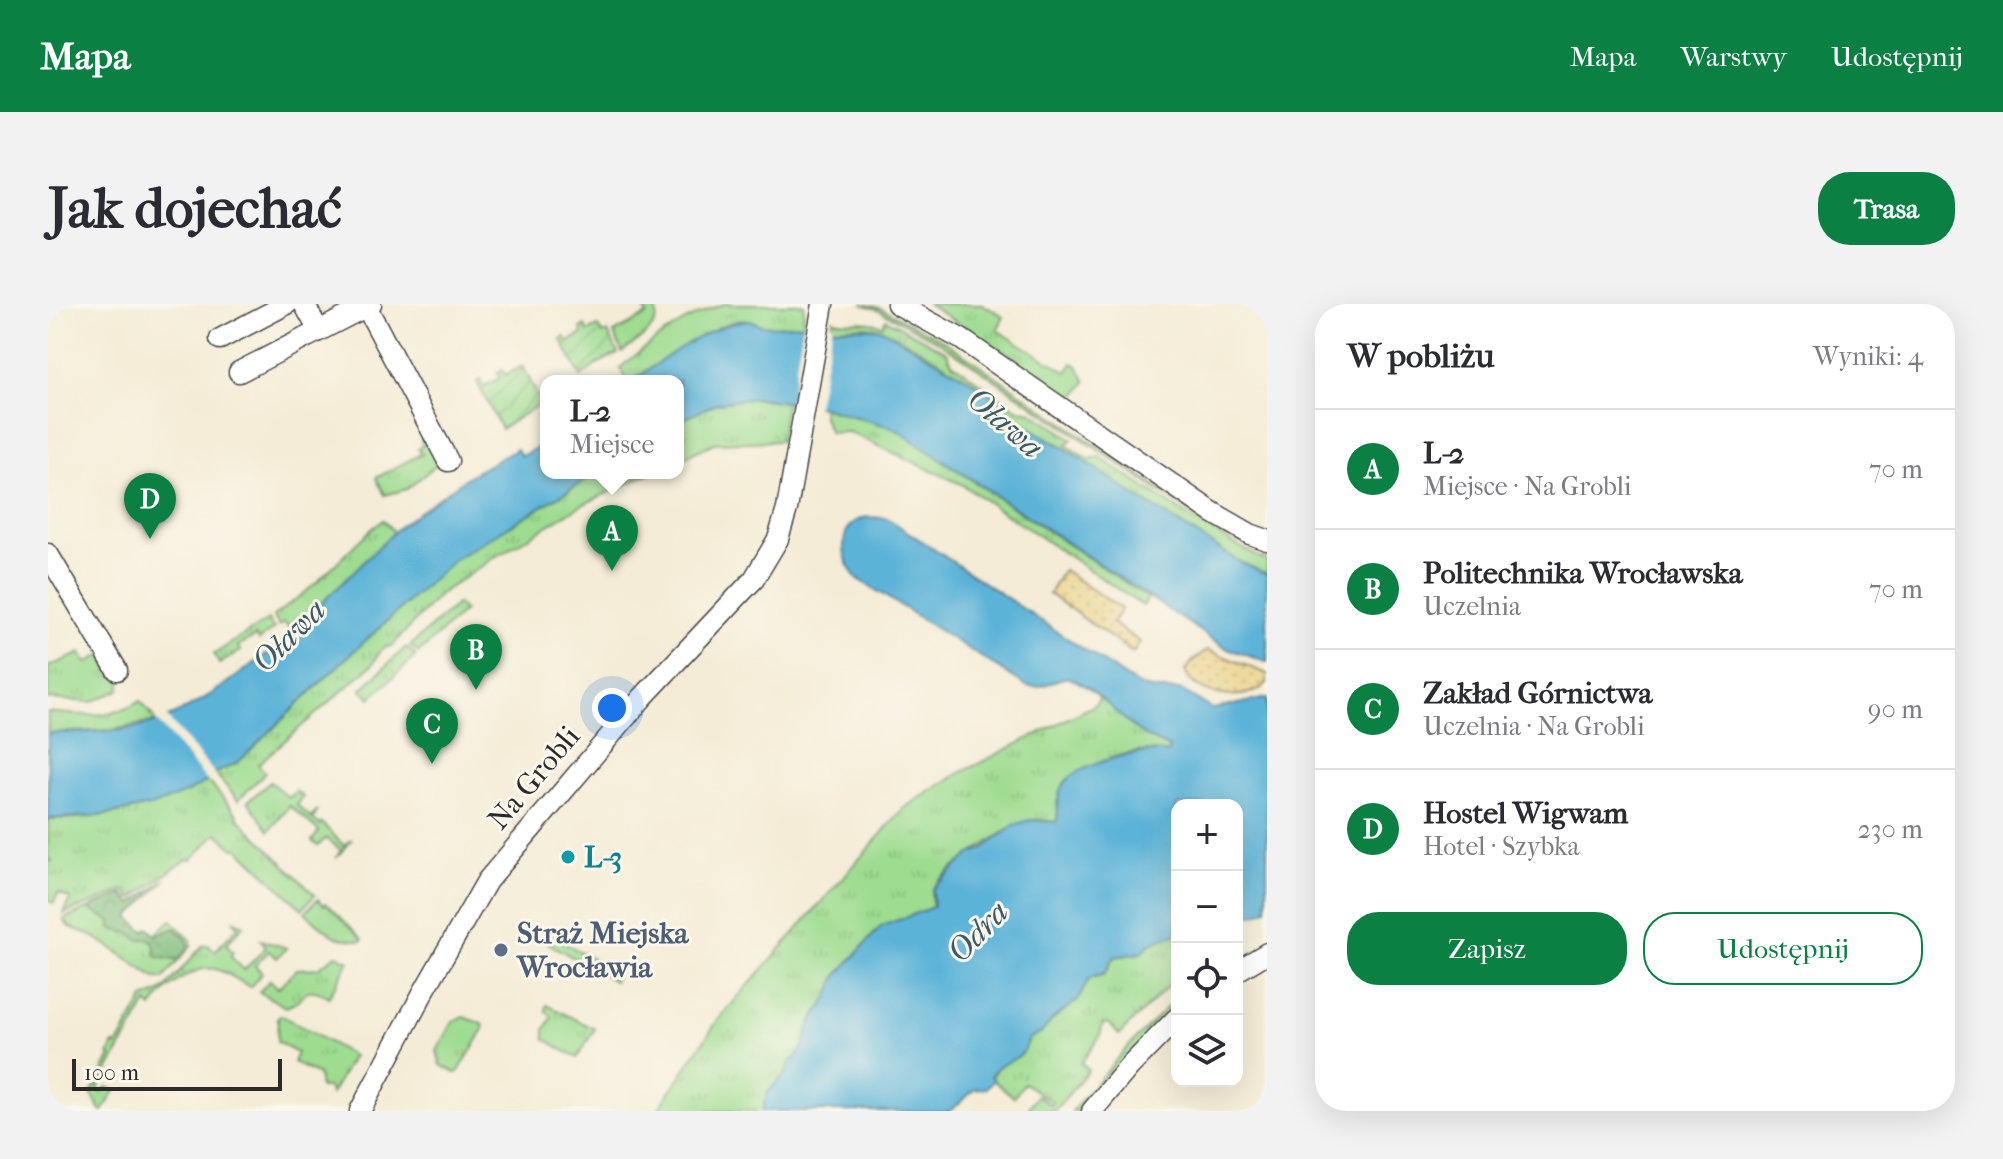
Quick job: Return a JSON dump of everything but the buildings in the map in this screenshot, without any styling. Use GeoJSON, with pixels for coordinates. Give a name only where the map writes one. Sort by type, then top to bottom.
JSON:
{"type":"FeatureCollection","features":[{"type":"Feature","properties":{"kind":"street"},"geometry":{"type":"LineString","coordinates":[[220,339],[287,304]]}},
{"type":"Feature","properties":{"kind":"street"},"geometry":{"type":"LineString","coordinates":[[304,304],[319,331]]}},
{"type":"Feature","properties":{"kind":"street"},"geometry":{"type":"LineString","coordinates":[[897,304],[961,339],[1212,512],[1267,540]]}},
{"type":"Feature","properties":{"kind":"street"},"geometry":{"type":"LineString","coordinates":[[239,372],[368,305],[448,461]]}},
{"type":"Feature","properties":{"kind":"street","name":"Na Grobli"},"geometry":{"type":"LineString","coordinates":[[360,1111],[487,881],[643,697],[745,589],[769,557],[787,509],[822,310]]}},
{"type":"Feature","properties":{"kind":"street"},"geometry":{"type":"LineString","coordinates":[[48,554],[117,670]]}},
{"type":"Feature","properties":{"kind":"street"},"geometry":{"type":"LineString","coordinates":[[1243,967],[1267,953]]}},
{"type":"Feature","properties":{"kind":"street"},"geometry":{"type":"LineString","coordinates":[[1092,1111],[1171,1024]]}},
{"type":"Feature","properties":{"kind":"green space"},"geometry":{"type":"Polygon","coordinates":[[[642,304],[654,304],[656,319],[648,332],[622,352],[614,333],[647,315],[642,304]]]}},
{"type":"Feature","properties":{"kind":"green space"},"geometry":{"type":"Polygon","coordinates":[[[724,304],[804,304],[803,324],[772,327],[748,320],[737,321],[706,334],[641,375],[624,375],[620,368],[656,339],[709,309],[724,304]]]}},
{"type":"Feature","properties":{"kind":"green space"},"geometry":{"type":"Polygon","coordinates":[[[862,304],[881,308],[943,340],[1222,531],[1267,550],[1267,555],[1221,533],[941,343],[862,304]]]}},
{"type":"Feature","properties":{"kind":"green space"},"geometry":{"type":"Polygon","coordinates":[[[928,304],[982,304],[1004,317],[997,330],[1067,372],[1073,363],[1078,366],[1086,382],[1076,395],[1064,395],[1014,358],[928,304]]]}},
{"type":"Feature","properties":{"kind":"green space"},"geometry":{"type":"Polygon","coordinates":[[[833,319],[882,326],[886,319],[947,352],[952,363],[1017,409],[1032,412],[1072,439],[1066,445],[1090,460],[1099,457],[1202,525],[1267,561],[1267,574],[1242,563],[1056,442],[1026,426],[1006,412],[988,392],[925,352],[884,330],[867,326],[832,328],[833,319]]]}},
{"type":"Feature","properties":{"kind":"green space"},"geometry":{"type":"Polygon","coordinates":[[[585,326],[588,332],[598,327],[603,334],[608,332],[618,353],[583,375],[580,375],[561,339],[565,337],[568,342],[583,334],[581,328],[585,326]]]}},
{"type":"Feature","properties":{"kind":"green space"},"geometry":{"type":"Polygon","coordinates":[[[523,366],[540,404],[501,429],[477,382],[480,380],[484,386],[500,378],[497,372],[502,370],[505,375],[523,366]]]}},
{"type":"Feature","properties":{"kind":"green space"},"geometry":{"type":"Polygon","coordinates":[[[757,398],[786,402],[780,441],[714,443],[684,457],[684,419],[716,403],[757,398]]]}},
{"type":"Feature","properties":{"kind":"green space"},"geometry":{"type":"Polygon","coordinates":[[[822,407],[894,428],[1148,598],[1143,606],[961,484],[849,432],[830,433],[822,407]]]}},
{"type":"Feature","properties":{"kind":"green space"},"geometry":{"type":"Polygon","coordinates":[[[426,437],[438,460],[436,465],[407,489],[385,495],[376,478],[421,454],[418,448],[426,437]]]}},
{"type":"Feature","properties":{"kind":"green space"},"geometry":{"type":"Polygon","coordinates":[[[587,479],[637,479],[582,505],[440,594],[393,645],[382,649],[372,665],[258,764],[265,773],[238,800],[215,773],[237,763],[455,559],[587,479]]]}},
{"type":"Feature","properties":{"kind":"green space"},"geometry":{"type":"Polygon","coordinates":[[[383,520],[394,532],[336,592],[293,631],[284,622],[279,626],[273,616],[309,589],[383,520]]]}},
{"type":"Feature","properties":{"kind":"green space"},"geometry":{"type":"Polygon","coordinates":[[[457,604],[464,611],[419,653],[410,646],[457,604]]]}},
{"type":"Feature","properties":{"kind":"green space"},"geometry":{"type":"Polygon","coordinates":[[[268,620],[274,629],[259,640],[256,636],[238,646],[241,651],[219,664],[214,654],[268,620]]]}},
{"type":"Feature","properties":{"kind":"green space"},"geometry":{"type":"Polygon","coordinates":[[[406,647],[416,656],[371,698],[361,690],[406,647]]]}},
{"type":"Feature","properties":{"kind":"green space"},"geometry":{"type":"Polygon","coordinates":[[[81,653],[87,663],[101,655],[121,682],[119,690],[91,702],[48,699],[48,667],[81,653]]]}},
{"type":"Feature","properties":{"kind":"green space"},"geometry":{"type":"Polygon","coordinates":[[[1099,698],[1139,732],[1170,751],[1126,754],[1095,765],[1057,801],[1056,822],[1031,820],[1009,830],[963,860],[939,881],[931,893],[933,907],[882,926],[837,976],[829,996],[811,1022],[803,1047],[790,1061],[788,1071],[767,1093],[762,1111],[657,1111],[718,1020],[904,808],[958,774],[1095,705],[1099,698]]]}},
{"type":"Feature","properties":{"kind":"green space"},"geometry":{"type":"Polygon","coordinates":[[[140,701],[157,721],[112,730],[48,733],[48,712],[107,714],[140,701]]]}},
{"type":"Feature","properties":{"kind":"green space"},"geometry":{"type":"Polygon","coordinates":[[[208,781],[237,817],[315,895],[302,909],[237,847],[234,848],[217,833],[191,860],[188,858],[132,899],[125,890],[64,914],[71,899],[58,893],[54,903],[48,900],[48,861],[52,861],[48,857],[48,819],[90,817],[131,810],[170,799],[208,781]]]}},
{"type":"Feature","properties":{"kind":"green space"},"geometry":{"type":"Polygon","coordinates":[[[270,782],[289,798],[296,791],[303,797],[297,805],[311,818],[318,810],[313,819],[320,825],[322,823],[344,846],[352,839],[336,858],[341,850],[326,838],[318,846],[312,841],[319,831],[290,806],[269,831],[248,801],[270,782]]]}},
{"type":"Feature","properties":{"kind":"green space"},"geometry":{"type":"Polygon","coordinates":[[[166,879],[129,917],[144,931],[148,928],[155,935],[171,920],[191,940],[191,946],[163,979],[155,978],[98,939],[72,928],[64,919],[123,894],[132,904],[166,879]]]}},
{"type":"Feature","properties":{"kind":"green space"},"geometry":{"type":"Polygon","coordinates":[[[149,892],[150,895],[129,917],[144,931],[148,928],[156,936],[175,928],[187,940],[188,948],[178,961],[157,957],[153,941],[147,938],[139,940],[130,933],[111,929],[111,921],[91,910],[93,906],[123,894],[132,904],[149,892]]]}},
{"type":"Feature","properties":{"kind":"green space"},"geometry":{"type":"Polygon","coordinates":[[[318,899],[363,939],[337,937],[305,912],[318,899]]]}},
{"type":"Feature","properties":{"kind":"green space"},"geometry":{"type":"Polygon","coordinates":[[[234,921],[244,925],[226,945],[233,952],[230,956],[244,970],[266,947],[261,940],[287,948],[277,958],[269,951],[255,965],[262,973],[250,987],[224,972],[206,969],[179,980],[152,1008],[147,1003],[98,1088],[101,1093],[107,1087],[115,1091],[101,1111],[91,1093],[114,1044],[117,1046],[144,999],[164,990],[202,946],[208,945],[215,951],[238,927],[234,921]]]}},
{"type":"Feature","properties":{"kind":"green space"},"geometry":{"type":"Polygon","coordinates":[[[551,935],[618,973],[614,981],[548,943],[551,935]]]}},
{"type":"Feature","properties":{"kind":"green space"},"geometry":{"type":"Polygon","coordinates":[[[1171,936],[1171,983],[1119,1035],[1110,1024],[1103,1023],[1100,1036],[1081,1063],[1088,1070],[1055,1111],[1031,1111],[1029,1107],[1038,1095],[1051,1105],[1053,1102],[1024,1083],[1014,1097],[992,1079],[1000,1065],[1019,1054],[1030,1038],[1042,1032],[1077,1000],[1089,979],[1104,975],[1114,957],[1171,936]]]}},
{"type":"Feature","properties":{"kind":"green space"},"geometry":{"type":"Polygon","coordinates":[[[336,955],[349,961],[329,997],[309,991],[286,1007],[259,992],[270,980],[278,988],[297,969],[318,968],[336,955]]]}},
{"type":"Feature","properties":{"kind":"green space"},"geometry":{"type":"Polygon","coordinates":[[[1171,1003],[1171,1012],[1128,1055],[1080,1111],[1072,1111],[1171,1003]]]}},
{"type":"Feature","properties":{"kind":"green space"},"geometry":{"type":"Polygon","coordinates":[[[547,1005],[595,1029],[577,1058],[545,1039],[545,1030],[552,1017],[546,1011],[547,1005]]]}},
{"type":"Feature","properties":{"kind":"green space"},"geometry":{"type":"Polygon","coordinates":[[[281,1015],[353,1056],[331,1094],[328,1088],[320,1088],[318,1075],[293,1062],[297,1053],[277,1042],[278,1017],[281,1015]]]}},
{"type":"Feature","properties":{"kind":"green space"},"geometry":{"type":"Polygon","coordinates":[[[464,1017],[483,1024],[484,1029],[456,1073],[441,1065],[437,1051],[453,1022],[464,1017]]]}},
{"type":"Feature","properties":{"kind":"sand"},"geometry":{"type":"Polygon","coordinates":[[[1063,570],[1121,609],[1112,623],[1140,642],[1133,653],[1049,594],[1063,570]]]}},
{"type":"Feature","properties":{"kind":"sand"},"geometry":{"type":"Polygon","coordinates":[[[1208,650],[1267,674],[1267,683],[1248,694],[1236,695],[1223,695],[1200,688],[1185,671],[1208,650]]]}},
{"type":"Feature","properties":{"kind":"water","name":"Oława"},"geometry":{"type":"Polygon","coordinates":[[[749,320],[768,326],[805,324],[884,330],[970,380],[988,392],[1013,417],[1242,563],[1267,574],[1267,662],[1226,648],[894,428],[822,407],[757,398],[716,403],[684,419],[684,375],[640,375],[702,335],[749,320]]]}},
{"type":"Feature","properties":{"kind":"water"},"geometry":{"type":"Polygon","coordinates":[[[540,446],[540,479],[587,479],[455,559],[237,763],[215,773],[208,781],[188,792],[156,805],[105,815],[48,819],[48,733],[128,729],[153,723],[191,706],[294,634],[293,631],[401,525],[470,475],[517,449],[521,456],[540,446]]]}},
{"type":"Feature","properties":{"kind":"water","name":"Odra"},"geometry":{"type":"Polygon","coordinates":[[[867,517],[887,518],[1139,686],[1155,690],[1181,690],[1213,709],[1267,698],[1267,909],[1254,915],[1243,914],[1243,799],[1171,799],[1171,936],[1151,943],[1141,953],[1114,957],[1105,973],[1089,979],[1078,1000],[1054,1018],[1042,1032],[1030,1038],[1021,1054],[997,1068],[991,1076],[994,1080],[987,1088],[975,1089],[950,1111],[762,1111],[767,1093],[788,1071],[790,1061],[803,1047],[811,1022],[829,996],[837,976],[882,926],[933,907],[932,889],[969,855],[983,849],[1014,825],[1030,820],[1056,822],[1060,791],[1074,775],[1114,758],[1170,751],[1139,732],[1097,694],[1078,682],[1065,678],[1040,686],[1027,686],[855,577],[844,551],[844,542],[850,527],[867,517]]]}},
{"type":"Feature","properties":{"kind":"pier"},"geometry":{"type":"Polygon","coordinates":[[[804,320],[833,324],[816,410],[789,406],[804,320]]]}},
{"type":"Feature","properties":{"kind":"pier"},"geometry":{"type":"Polygon","coordinates":[[[164,714],[217,776],[210,784],[154,718],[164,714]]]}},
{"type":"Feature","properties":{"kind":"place","name":"Hostel Wigwam"},"geometry":{"type":"Point","coordinates":[150,539]}},
{"type":"Feature","properties":{"kind":"place","name":"L-2"},"geometry":{"type":"Point","coordinates":[612,571]}},
{"type":"Feature","properties":{"kind":"place","name":"Politechnika Wrocławska"},"geometry":{"type":"Point","coordinates":[476,690]}},
{"type":"Feature","properties":{"kind":"place","name":"Zakład Górnictwa"},"geometry":{"type":"Point","coordinates":[432,764]}},
{"type":"Feature","properties":{"kind":"place","name":"L-3"},"geometry":{"type":"Point","coordinates":[568,857]}},
{"type":"Feature","properties":{"kind":"place","name":"Straż Miejska Wrocławia"},"geometry":{"type":"Point","coordinates":[501,950]}}]}
